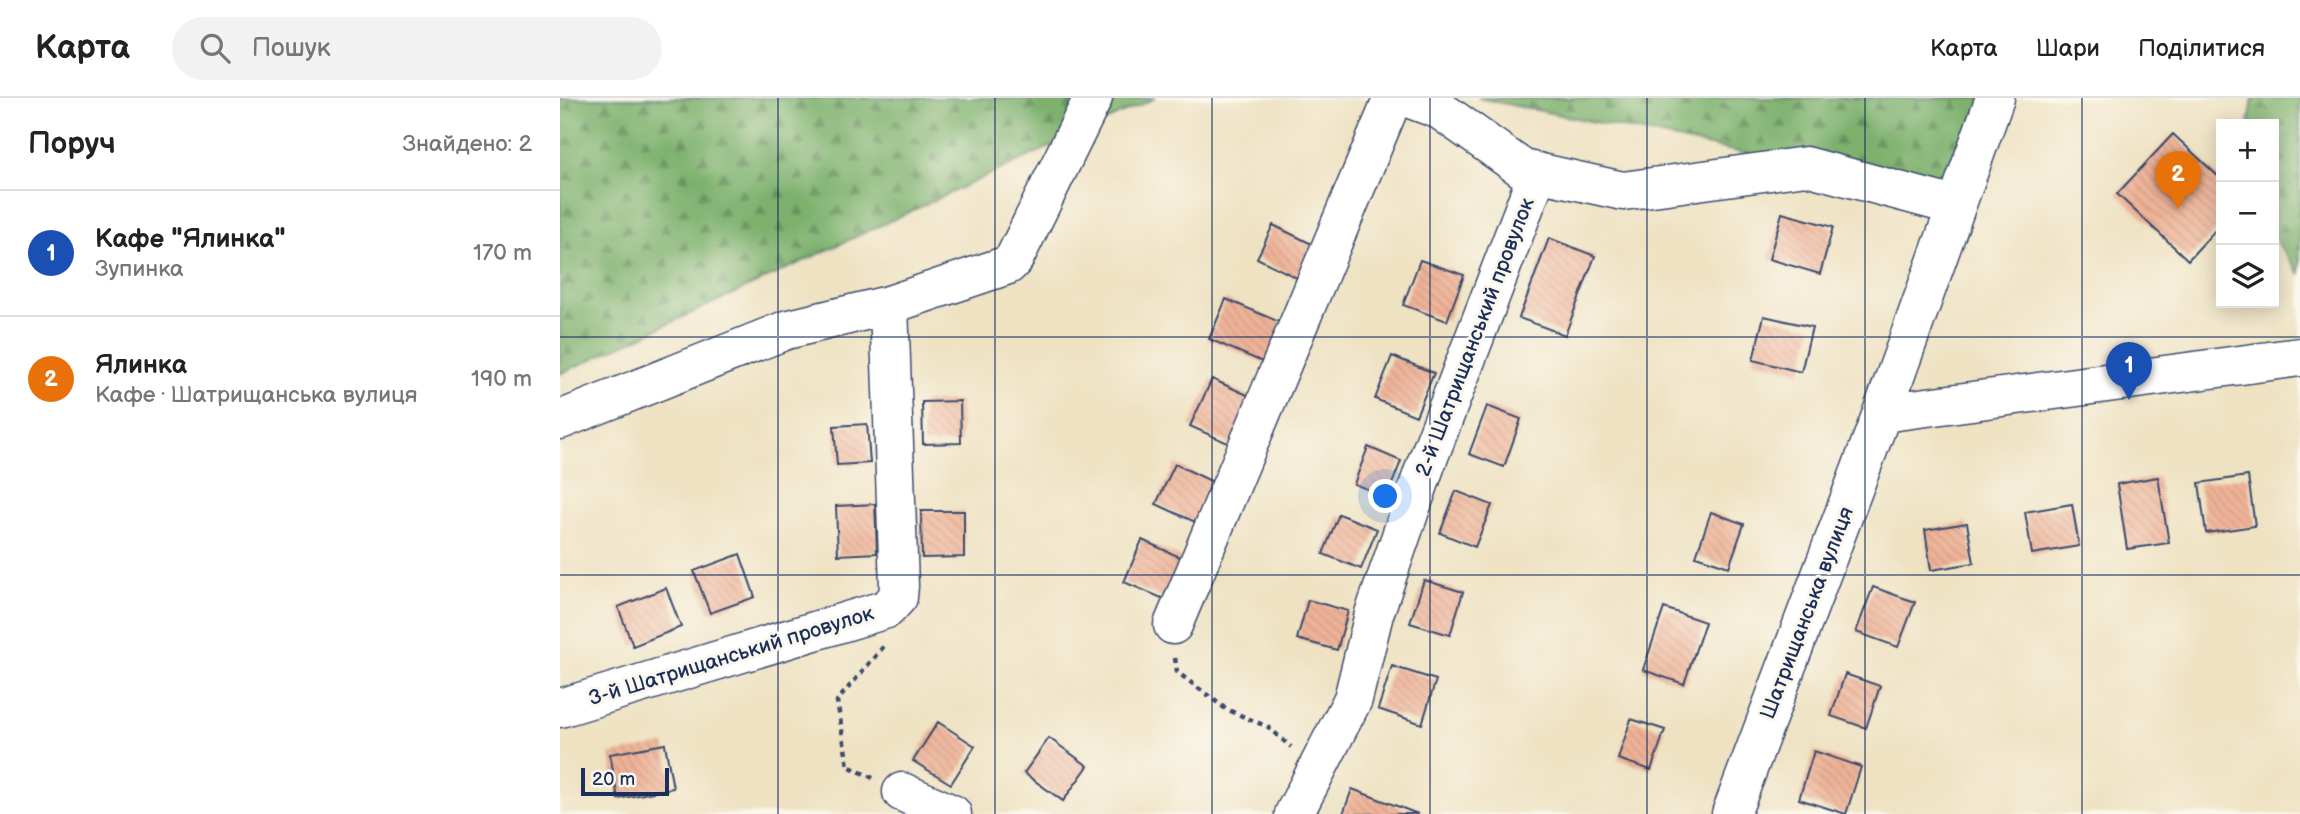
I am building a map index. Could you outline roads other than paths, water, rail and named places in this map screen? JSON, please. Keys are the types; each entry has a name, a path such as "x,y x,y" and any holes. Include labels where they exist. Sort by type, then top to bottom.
{"street":[{"path":"560,420 786,330 889,305 1011,262 1093,98"},
{"path":"1172,625 1393,98"},
{"path":"1408,98 1440,110 1516,165 1623,191 1807,166 1955,206"},
{"name":"Шатрищанська вулиця","path":"1731,814 1882,413 1995,98"},
{"name":"2-й Шатрищанський провулок","path":"1294,814 1353,699 1372,621 1425,467 1538,172"},
{"name":"3-й Шатрищанський провулок","path":"560,708 887,609 895,602 899,593 889,305"},
{"path":"1882,413 2300,357"},
{"path":"902,792 952,814"}],"place":[{"name":"Ялинка","path":"2178,209"},
{"name":"Кафе \"Ялинка\"","path":"2129,400"}]}
